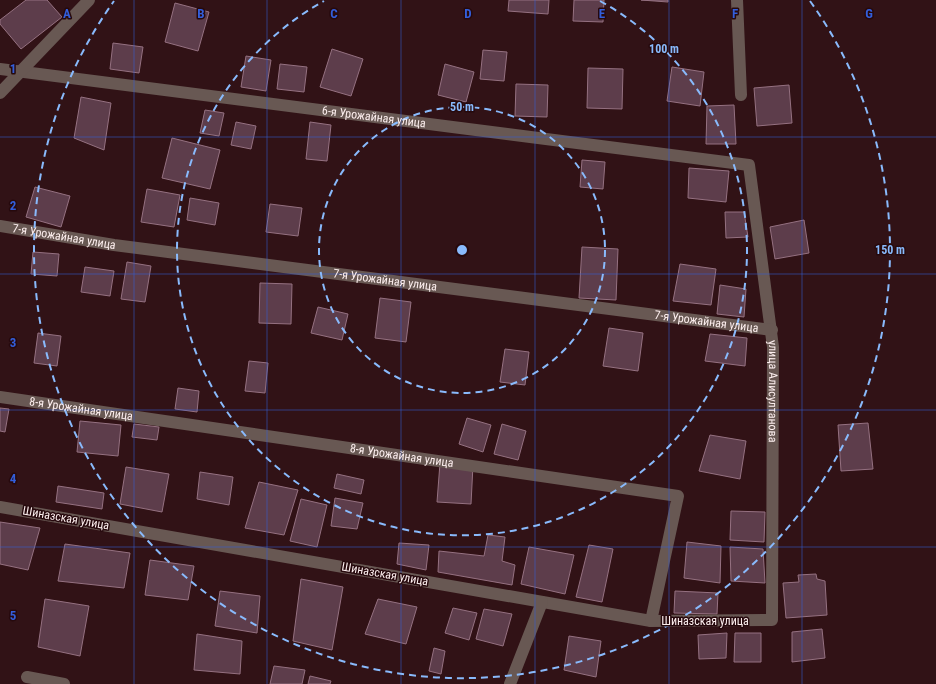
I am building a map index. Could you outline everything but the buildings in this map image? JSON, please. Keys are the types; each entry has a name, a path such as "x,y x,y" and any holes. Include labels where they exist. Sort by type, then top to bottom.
{"street":[{"path":"0,93 89,0"},
{"path":"737,0 741,95"},
{"name":"6-я Урожайная улица","path":"0,68 749,165"},
{"name":"улица Алисултанова","path":"749,165 772,330 772,620"},
{"name":"7-я Урожайная улица","path":"0,226 114,244 772,330"},
{"name":"8-я Урожайная улица","path":"0,397 678,496 651,621"},
{"name":"Шиназская улица","path":"0,507 651,621 772,620"},
{"path":"510,684 542,602"},
{"path":"27,677 64,684"}]}
